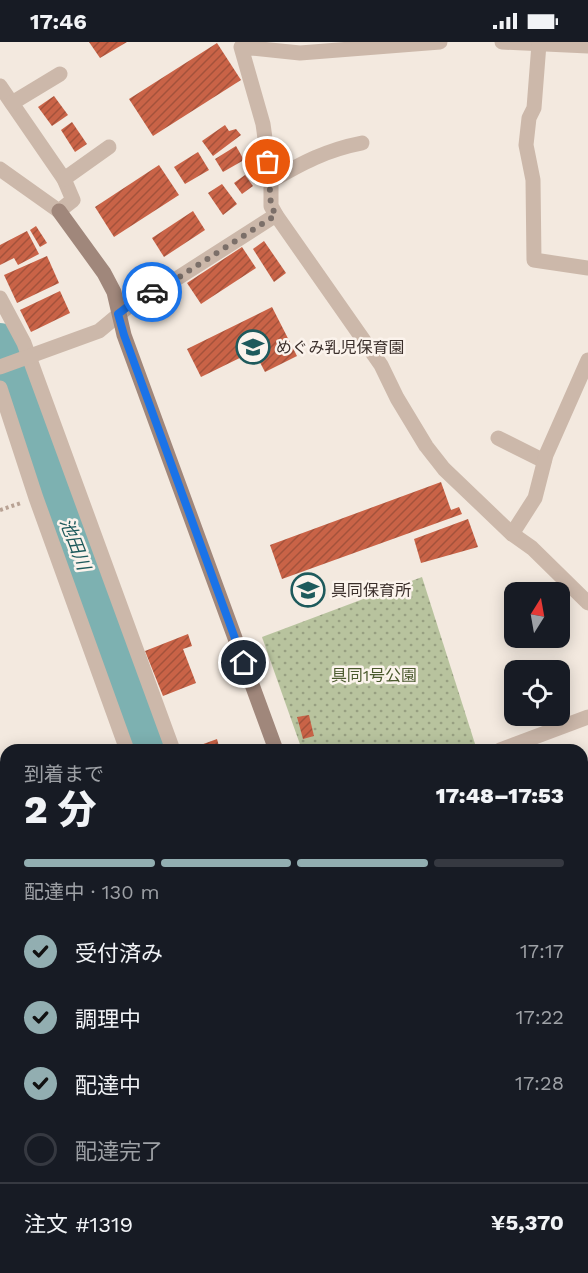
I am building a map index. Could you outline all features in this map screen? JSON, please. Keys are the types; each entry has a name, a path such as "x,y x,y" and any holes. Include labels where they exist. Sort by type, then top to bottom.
{"street":[{"path":"440,42 300,52 239,44 263,124 271,181 271,206 381,365 397,398 426,446 444,469 512,534 532,548 588,603"},
{"path":"502,42 588,46"},
{"path":"539,44 534,108 529,118 526,145 533,180 534,260 588,268"},
{"path":"12,103 60,74"},
{"path":"0,86 64,179 73,200 59,211"},
{"path":"271,181 315,156 337,148 362,143"},
{"path":"64,179 110,147"},
{"path":"0,169 59,211 104,273 114,292 124,335 274,744"},
{"path":"0,367 99,331 135,301 159,290 276,215"},
{"path":"0,298 24,343 171,744"},
{"path":"512,534 535,498 544,461 587,366"},
{"path":"0,388 36,498 125,744"},
{"path":"498,438 544,461"},
{"path":"516,744 588,717"}],"green space":[{"name":"具同1号公園","path":"422,577 475,744 300,744 262,637"}],"building":[{"path":"89,42 127,42 100,58"},
{"path":"217,43 241,80 153,136 129,99"},
{"path":"54,96 68,115 52,126 38,107"},
{"path":"72,122 87,144 75,152 61,130"},
{"path":"225,125 229,131 236,129 241,135 213,156 202,141"},
{"path":"236,146 244,160 223,172 215,159"},
{"path":"198,152 209,170 185,184 174,167"},
{"path":"159,165 179,195 114,237 95,207"},
{"path":"245,175 253,186 242,194 234,183"},
{"path":"222,184 237,204 223,215 208,193"},
{"path":"193,211 205,230 164,257 152,238"},
{"path":"36,226 47,243 40,247 30,230"},
{"path":"27,231 39,254 18,265 14,258 0,265 0,245"},
{"path":"264,241 286,273 274,282 253,249"},
{"path":"242,247 256,268 201,304 187,283"},
{"path":"47,256 59,283 17,303 4,275"},
{"path":"60,291 70,313 31,332 20,310"},
{"path":"272,307 297,356 265,372 254,351 201,377 187,349"},
{"path":"441,482 451,510 459,507 462,514 282,579 270,545"},
{"path":"468,519 478,547 421,563 414,539"},
{"path":"188,634 192,646 183,649 196,683 163,696 145,651"},
{"path":"309,715 314,736 303,739 297,717"},
{"path":"217,739 218,744 203,744"}],"waterway":[{"name":"池田川","path":"0,342 10,345 27,418 46,470 65,512 150,744"}],"way so far":[{"path":"152,292 159,290 276,215 271,206 268,162"}],"place":[{"name":"めぐみ乳児保育園","path":"253,347"},
{"name":"具同保育所","path":"308,590"}],"route":[{"path":"152,292 118,314 244,663"}]}
